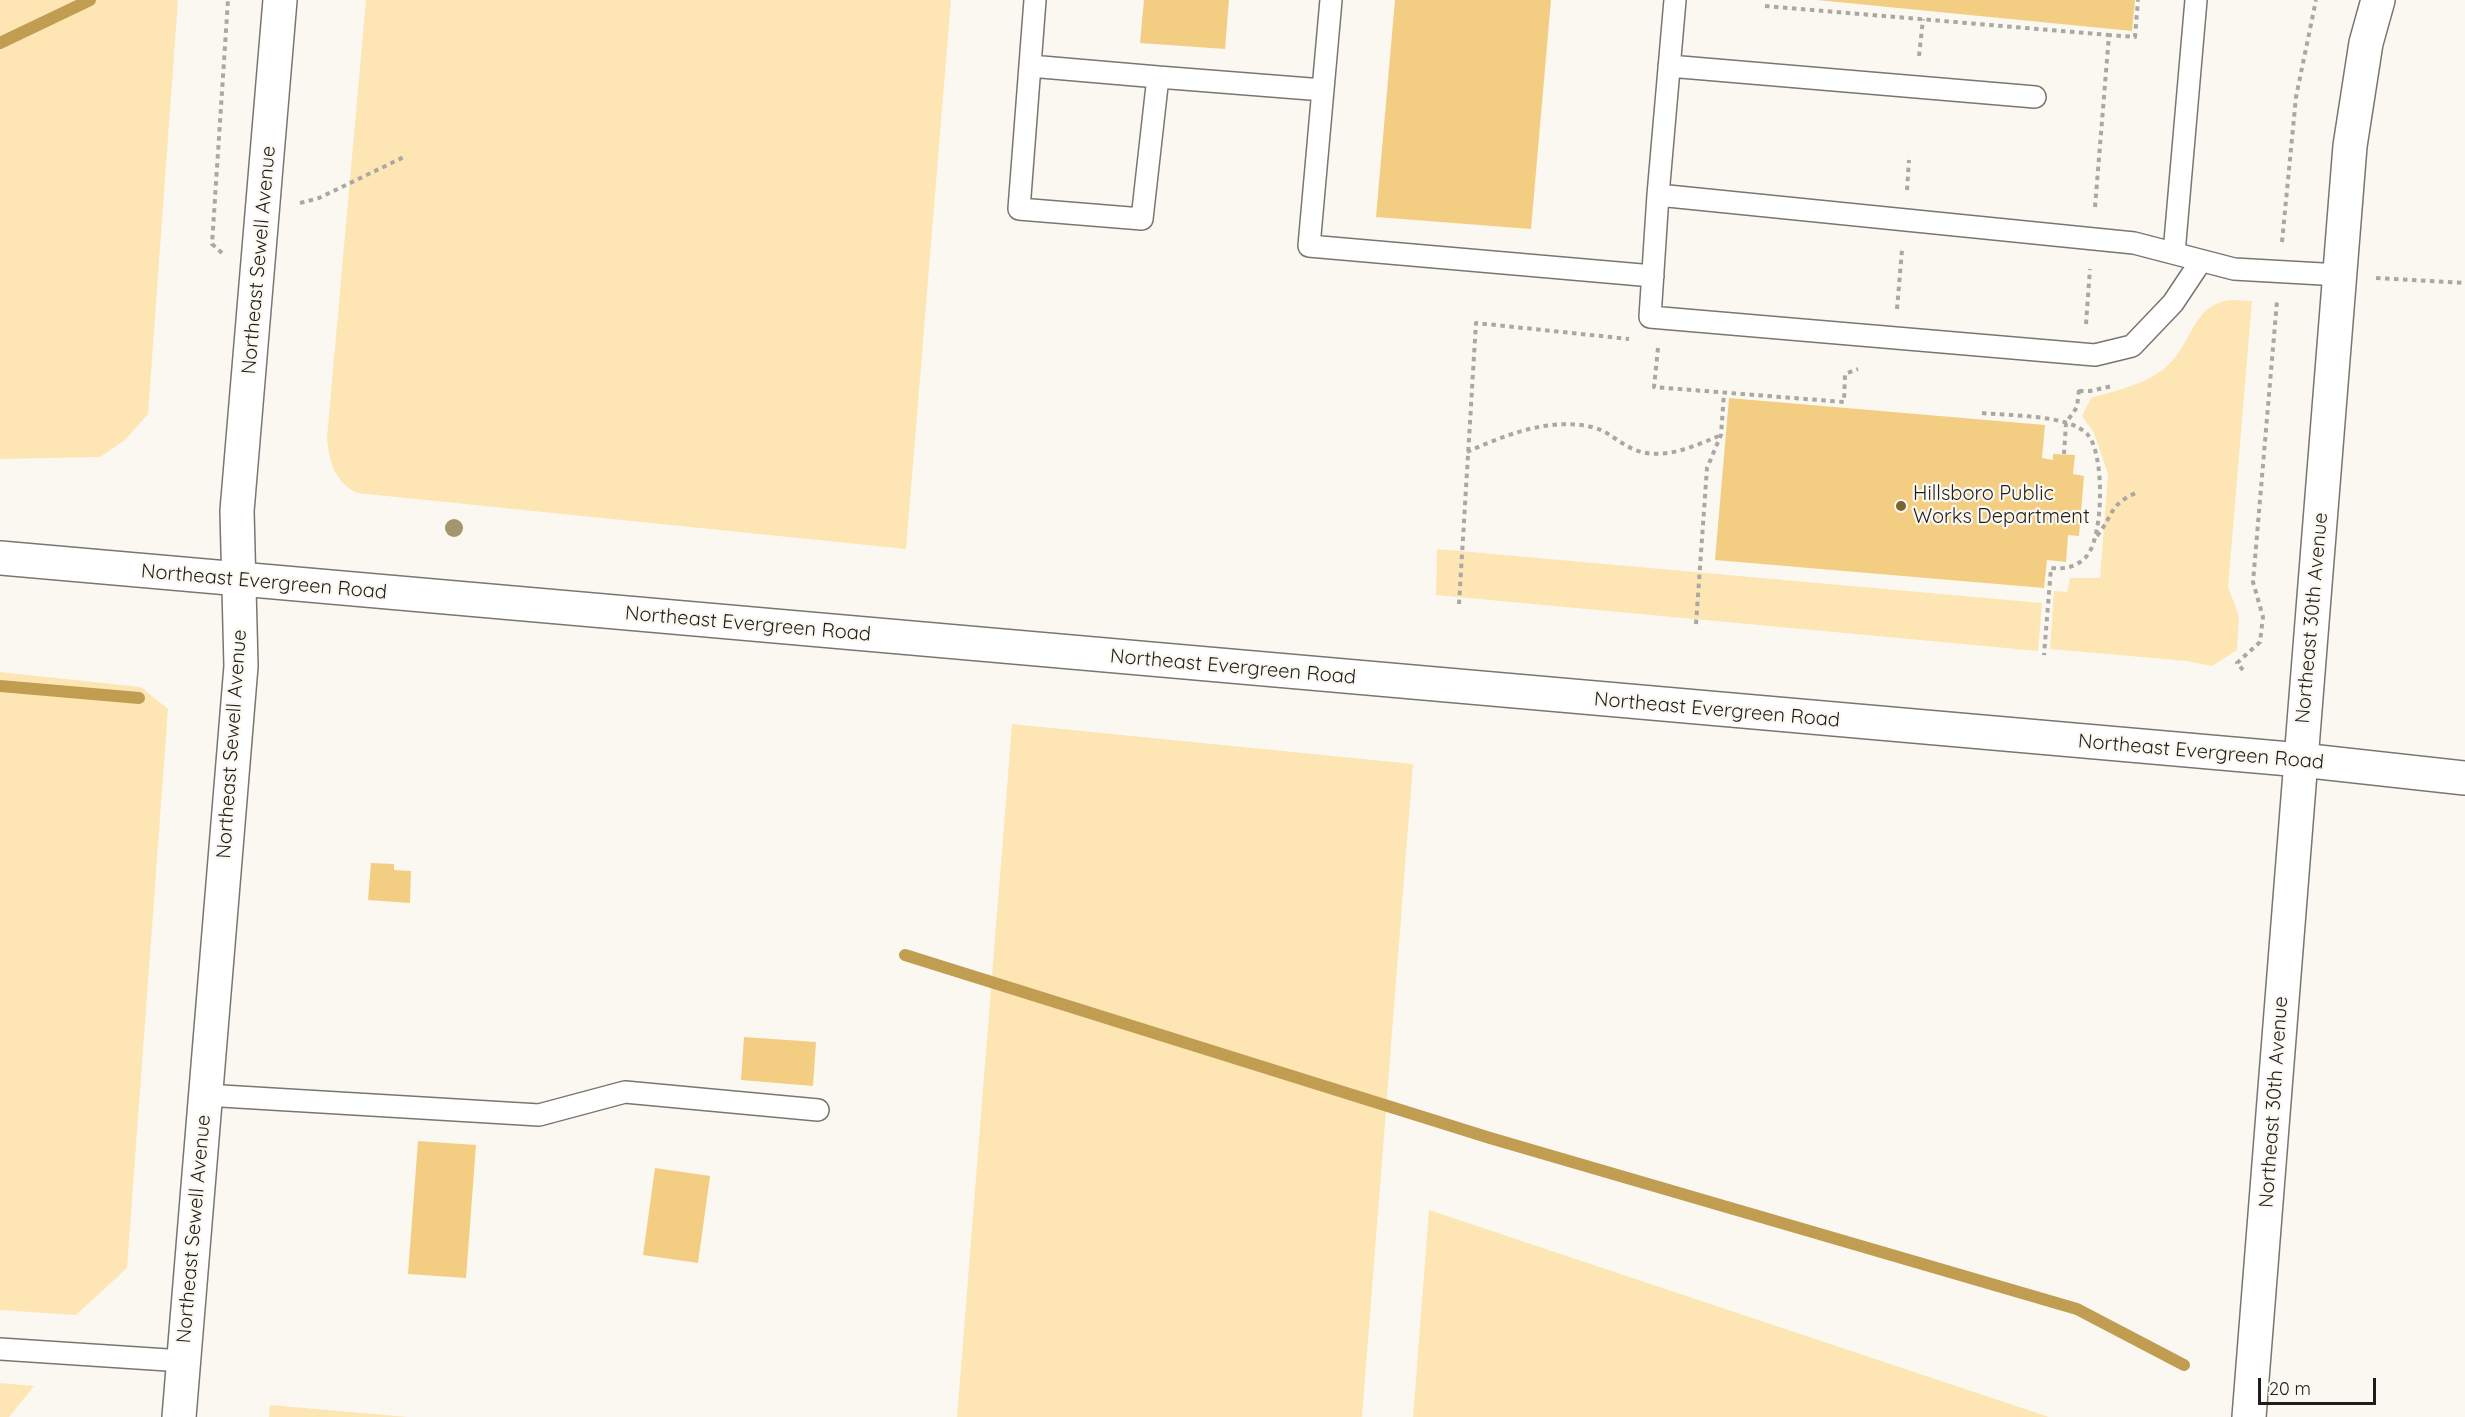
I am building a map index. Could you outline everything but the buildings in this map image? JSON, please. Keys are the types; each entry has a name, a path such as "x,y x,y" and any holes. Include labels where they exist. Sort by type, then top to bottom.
{"street":[{"name":"Northeast Sewell Avenue","path":"179,1417 241,666 237,511 280,0"},
{"name":"Northeast 30th Avenue","path":"2249,1417 2350,146 2366,43 2378,0"},
{"name":"Northeast Evergreen Road","path":"0,558 2301,760 2465,777"}],"lane":[{"path":"1035,0 1019,209 1142,219 1158,77"},
{"path":"1331,0 1309,246 1653,276"},
{"path":"1675,0 1650,317 2095,355 2132,346 2173,303 2201,261"},
{"path":"2174,253 2196,0"},
{"path":"1030,66 1323,90"},
{"path":"1669,66 2036,97"},
{"path":"1658,195 2134,243 2234,269 2340,275"},
{"path":"205,1095 539,1115 625,1092 818,1110"},
{"path":"0,1348 183,1361"}],"path":[{"path":"212,244 228,0"},
{"path":"1765,6 2135,37 2138,0"},
{"path":"2243,670 2237,663 2260,642 2263,617 2253,582 2279,271 2296,97 2316,0"},
{"path":"1919,56 1923,19"},
{"path":"2095,213 2109,35"},
{"path":"264,207 301,203 319,198 404,157"},
{"path":"1907,192 1909,160"},
{"path":"2271,242 2282,243"},
{"path":"1896,315 1902,246"},
{"path":"2085,334 2091,263"},
{"path":"2386,279 2465,283"},
{"path":"1459,604 1476,323 1640,340"},
{"path":"1651,342 1658,347 1654,387 1844,402 1845,374 1856,368 1865,369"},
{"path":"2064,454 2066,423 2076,407 2079,383"},
{"path":"1696,624 1707,468 1721,435 1724,393"},
{"path":"1982,413 2058,420 2088,435 2097,455 2100,483 2097,536"},
{"path":"1467,452 1501,437 1545,426 1592,427 1633,449 1655,455 1692,447 1721,435"},
{"path":"2044,655 2051,568 2067,570 2086,558 2105,525 2109,512 2121,499 2138,492"}],"shaded area":[{"path":"0,0 178,0 148,414 125,440 100,457 0,459"},
{"path":"366,0 951,0 906,549 357,493 343,483 331,463 327,437"},
{"path":"2230,300 2252,301 2228,587 2239,616 2237,650 2212,666 2187,661 2050,649 2054,591 2067,592 2070,578 2100,578 2108,474 2094,433 2082,416 2091,398 2130,386 2157,374 2174,359 2193,327 2207,310 2217,303"},
{"path":"1437,549 2042,603 2038,651 1436,595"},
{"path":"0,672 141,687 168,709 127,1268 76,1315 0,1310"},
{"path":"1012,724 1413,764 1362,1417 957,1417"},
{"path":"1429,1210 2049,1417 1413,1417"},
{"path":"0,1383 34,1386 9,1417 0,1417"},
{"path":"270,1405 408,1417 269,1417"}],"waterway":[{"path":"0,43 90,0"},
{"path":"0,686 139,698"},
{"path":"905,955 1490,1138 2077,1309 2184,1365"}],"place":[{"name":"Hillsboro Public Works Department","path":"1901,506"}]}
